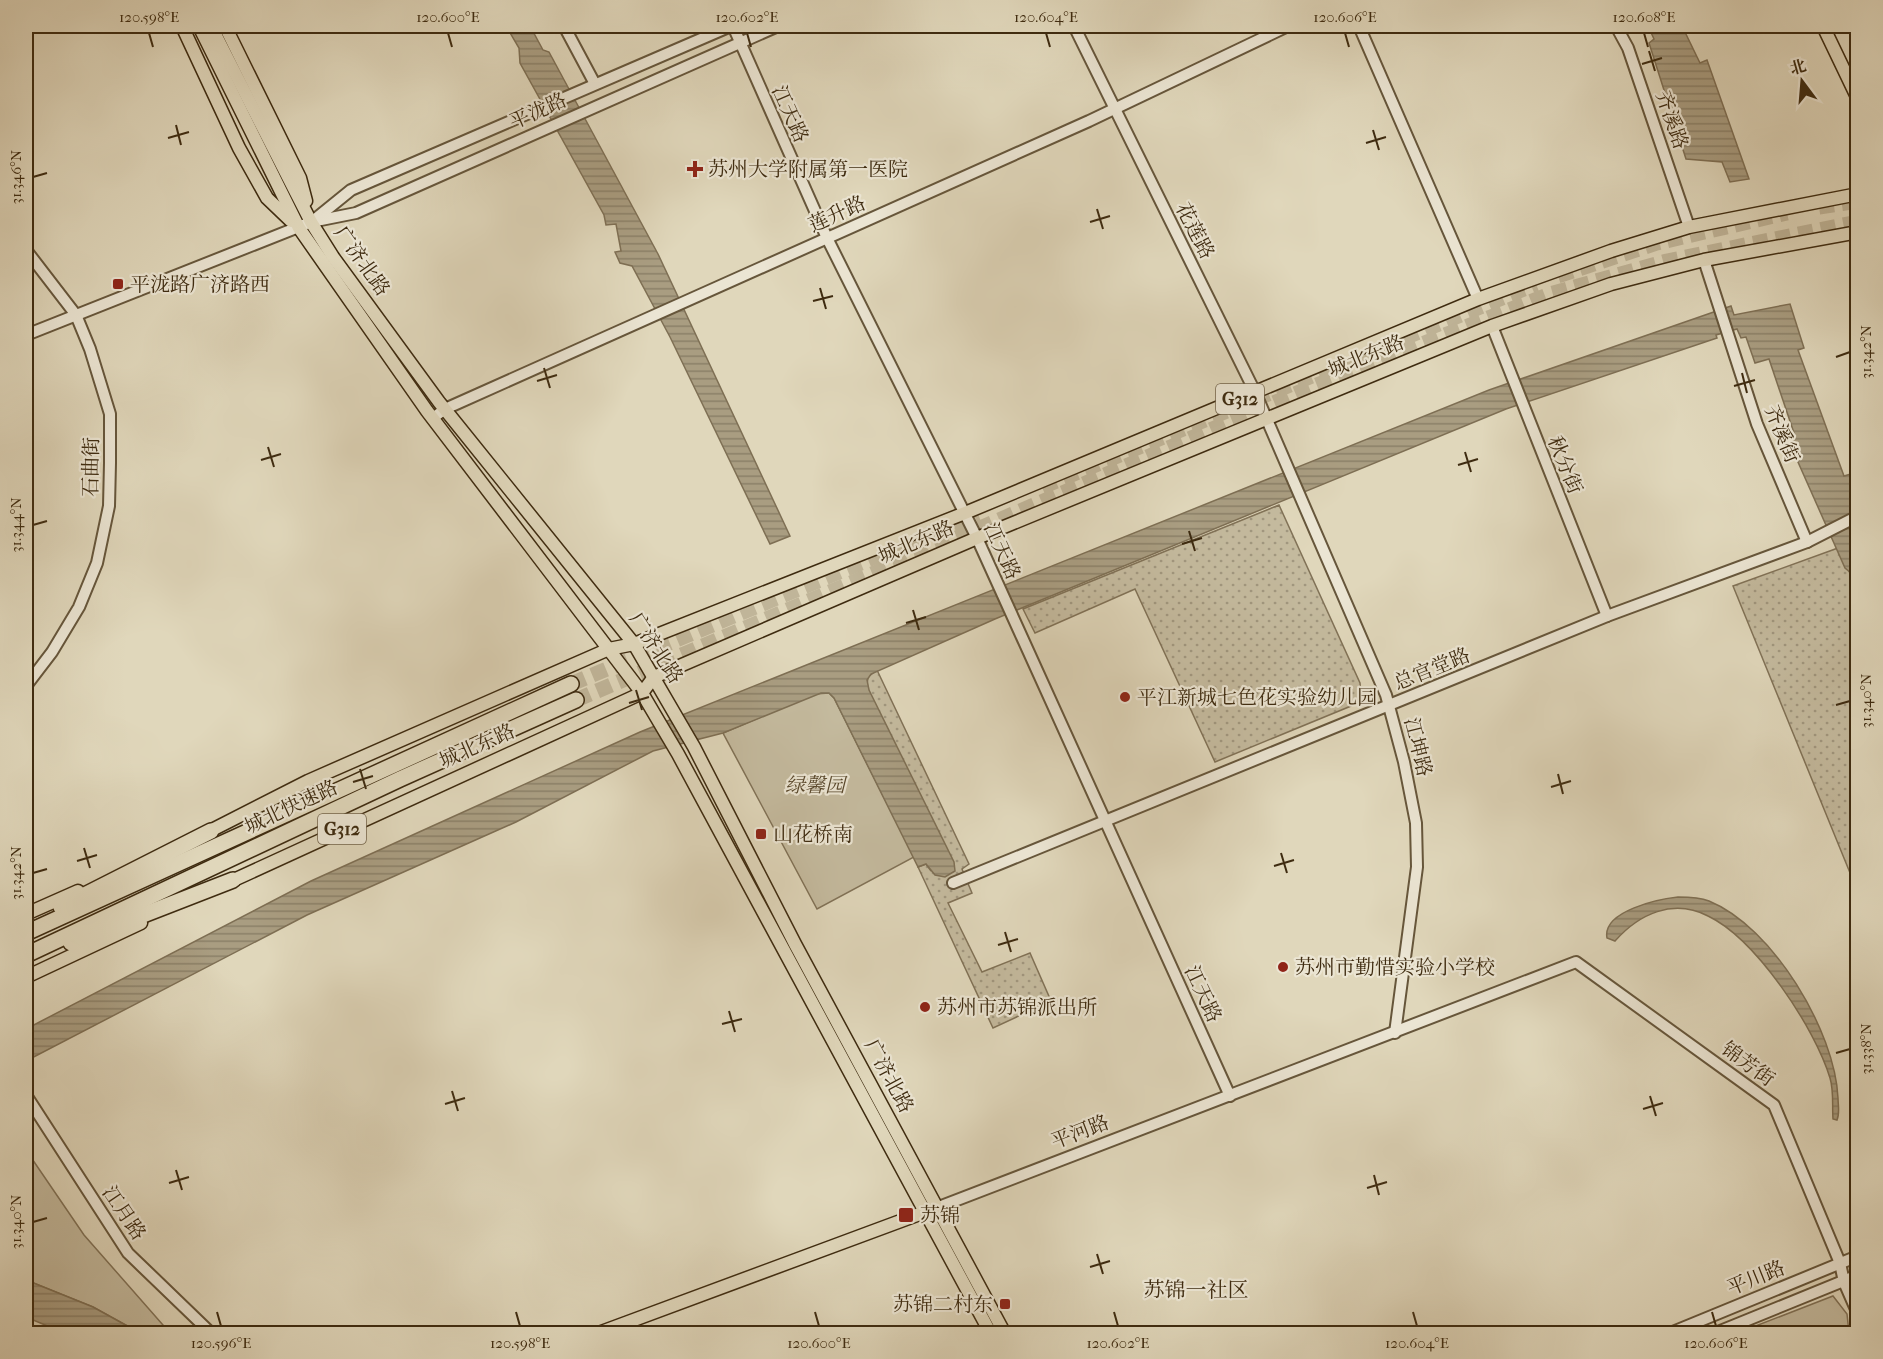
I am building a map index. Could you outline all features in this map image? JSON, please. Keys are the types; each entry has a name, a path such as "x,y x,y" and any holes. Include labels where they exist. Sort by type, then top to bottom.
{"highway":[{"name":"城北快速路","path":"26,931 572,684"},
{"name":"城北快速路","path":"26,956 400,779 576,700"},
{"path":"26,931 81,896 211,831"},
{"path":"26,956 104,932 233,880"}],"main road":[{"path":"182,26 223,116 267,198 299,228"},
{"name":"广济北路","path":"198,26 214,44 311,222 333,257 445,409 634,644 694,747 931,1210 991,1334"},
{"name":"广济北路","path":"211,26 214,44 299,228 433,418 642,693 931,1210 1005,1334"},
{"path":"225,26 300,178 311,222"},
{"path":"1823,26 1857,99"},
{"path":"1853,26 1857,34"},
{"name":"城北东路","path":"26,914 211,831 308,781 609,649 634,644 965,513 1479,299 1611,251 1689,227 1857,194"},
{"name":"城北东路","path":"26,977 642,693 654,677 977,537 1492,326 1611,284 1704,260 1857,232"},
{"name":"平河路","path":"596,1334 628,1328 931,1210"}],"street":[{"path":"564,26 595,84"},
{"name":"平泷路","path":"26,335 299,228 311,222 351,190 732,26"},
{"name":"江天路","path":"732,26 827,238 977,537 1230,1096"},
{"name":"平泷路","path":"311,222 356,213 778,26"},
{"name":"花莲路","path":"1074,26 1256,392 1282,454"},
{"name":"莲升路","path":"433,418 445,409 1089,121 1113,107 1288,26"},
{"path":"1359,26 1479,299"},
{"name":"齐溪路","path":"1616,26 1628,48 1689,227"},
{"name":"石曲街","path":"26,250 76,315 90,349 110,414 109,506 97,563 79,607 52,652 26,686"},
{"name":"齐溪街","path":"1704,260 1757,424 1807,542"},
{"name":"秋分街","path":"1492,326 1607,616"},
{"name":"江坤路","path":"1282,454 1389,706 1416,823 1417,867 1395,1033"},
{"name":"总官堂路","path":"953,883 1607,616 1807,542 1857,516"},
{"name":"平河路","path":"931,1210 1576,962"},
{"name":"锦芳街","path":"1576,962 1774,1105 1840,1263 1844,1282 1857,1314"},
{"name":"江月路","path":"26,1095 128,1253 212,1334"},
{"name":"平川路","path":"1668,1334 1857,1256"},
{"name":"平川路","path":"1713,1334 1857,1275"}],"green space":[{"path":"1279,505 1360,683 1361,695 1351,706 1215,762 1135,589 1035,633 1023,609"},
{"path":"1838,548 1857,588 1857,890 1733,586"},
{"path":"877,670 969,864 962,869 972,893 948,903 982,972 1030,953 1051,1001 993,1028 918,867 926,864 931,871 867,685 868,677"},
{"name":"绿馨园","path":"829,693 834,698 914,857 817,909 723,733 815,694"},
{"path":"26,1150 84,1235 170,1333 140,1333 93,1307 26,1280"},
{"path":"1833,1296 1847,1314 1849,1333 1735,1334"}],"shaded area":[{"path":"506,26 530,26 543,50 549,52 658,254 790,536 770,544 670,337 632,266 620,263 615,252 621,251 616,224 606,225 604,215 520,63 519,48"},
{"path":"1648,26 1682,26 1700,63 1707,60 1749,179 1730,182 1722,162 1686,159 1649,43 1654,39"},
{"path":"1790,304 1804,348 1798,350 1844,476 1851,474 1857,489 1857,578 1845,568 1790,444 1795,436 1769,359 1755,363 1746,337 1741,338 1737,329 1716,335 1717,338 1506,409 995,619 871,674 867,680 869,690 954,862 955,871 945,877 935,875 926,864 918,867 834,698 829,693 821,693 723,733 653,751 516,822 307,915 26,1061 26,1029 311,881 640,732 1489,390 1731,306 1734,315"},
{"path":"1678,897 1709,901 1733,914 1756,933 1777,957 1813,1013 1826,1043 1834,1071 1838,1098 1837,1120 1833,1119 1830,1078 1811,1035 1764,964 1726,928 1708,916 1695,911 1670,909 1646,916 1624,931 1615,941 1607,938 1608,929 1613,920 1622,914 1658,900"},
{"path":"26,1280 93,1307 140,1333 64,1333 26,1317"}],"tunnel":[{"path":"1819,207 1858,201"},
{"path":"1558,276 1657,243 1787,213"},
{"path":"576,700 1309,388 1550,294 1667,261 1858,222"},
{"path":"1042,487 1536,284"},
{"path":"571,684 978,514"}],"place":[{"name":"苏州大学附属第一医院","path":"695,169"},
{"name":"平泷路广济路西","path":"118,284"},
{"name":"平江新城七色花实验幼儿园","path":"1125,697"},
{"name":"山花桥南","path":"761,834"},
{"name":"苏州市勤惜实验小学校","path":"1283,967"},
{"name":"苏州市苏锦派出所","path":"925,1007"},
{"name":"苏锦","path":"906,1215"},
{"name":"苏锦二村东","path":"1005,1304"}],"district":[{"name":"苏锦一社区","path":"1196,1290"}]}
